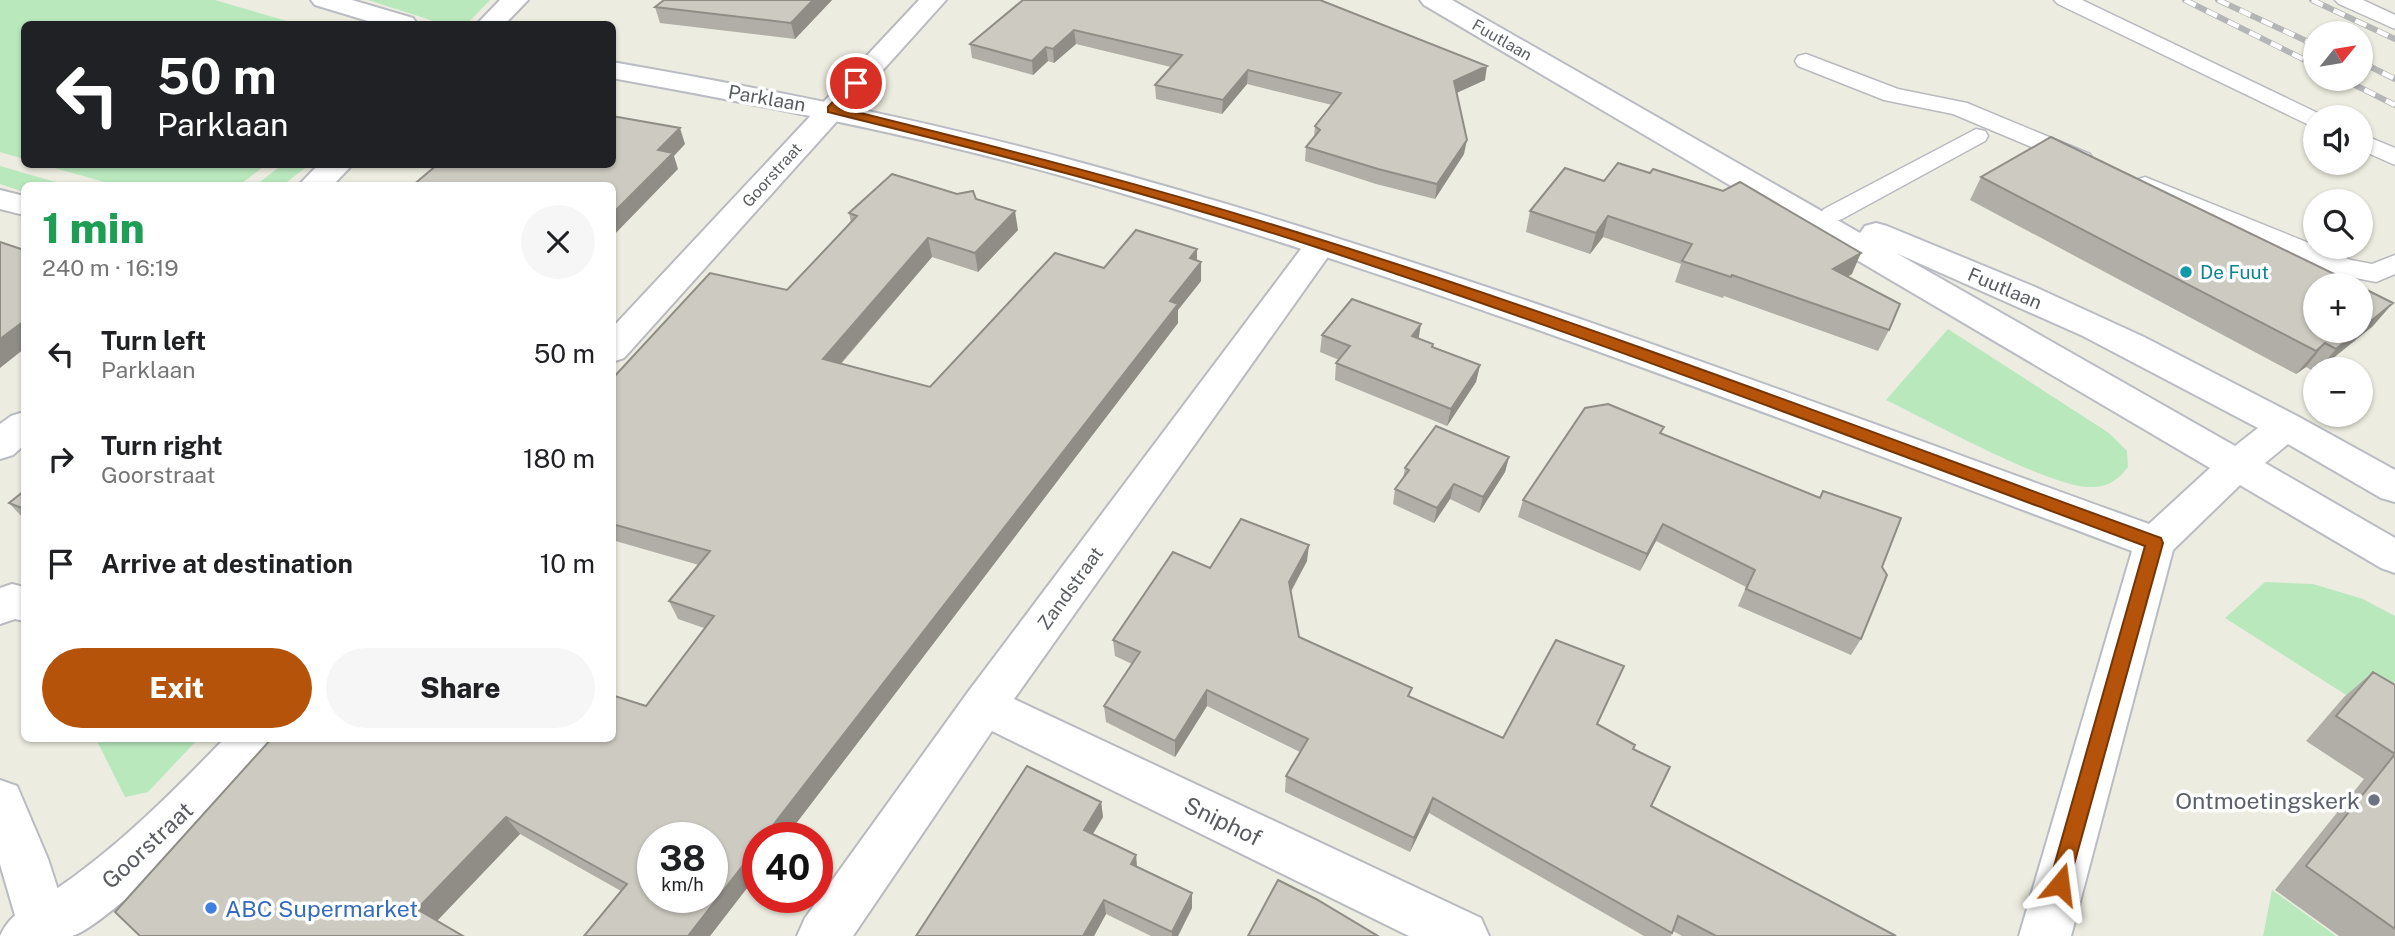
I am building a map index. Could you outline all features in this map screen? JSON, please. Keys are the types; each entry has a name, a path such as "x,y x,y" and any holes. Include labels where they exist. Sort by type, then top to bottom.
{"street":[{"path":"324,0 394,21"},
{"path":"493,21 515,0"},
{"name":"Goorstraat","path":"616,346 933,0"},
{"name":"Fuutlaan","path":"1433,0 2395,557"},
{"name":"Parklaan","path":"616,71 832,110 1075,170 1321,244 1643,354 2155,543"},
{"name":"Fuutlaan","path":"1717,164 2033,299 2165,362 2395,488"},
{"path":"318,182 333,168"},
{"path":"0,199 21,205"},
{"name":"Zandstraat","path":"823,936 984,706 1321,244"},
{"path":"2045,936 2155,543 2238,464 2286,426"},
{"path":"0,446 21,428"},
{"path":"0,607 12,601 21,603"},
{"name":"Sniphof","path":"984,706 1463,936"},
{"name":"Goorstraat","path":"39,933 96,892 156,843 251,742"},
{"path":"0,801 23,859 39,933"}],"lane":[{"path":"2065,0 2303,114"},
{"path":"2346,0 2395,23"},
{"path":"1806,61 1883,93 1959,108 2100,167"},
{"path":"1833,214 1976,136"},
{"path":"2373,147 2395,158"},
{"path":"2126,177 2345,268 2376,274 2395,263"}],"green space":[{"path":"0,0 215,0 287,21 21,21 21,158 0,152"},
{"path":"368,0 490,0 470,21 434,21"},
{"path":"0,166 56,182 21,182 21,191 0,184"},
{"path":"55,168 262,168 243,182 104,182"},
{"path":"278,168 305,168 287,182 260,182"},
{"path":"1948,329 2109,433 2127,451 2128,467 2109,484 2093,487 2075,485 2021,466 1886,400"},
{"path":"2265,582 2313,584 2363,599 2395,616 2395,726 2225,618"},
{"path":"98,742 195,742 148,792 125,797"},
{"path":"2272,890 2336,936 2263,936"}],"building":[{"path":"664,0 813,0 791,23 655,7"},
{"path":"1023,0 1320,0 1487,66 1454,81 1467,140 1437,184 1306,147 1320,130 1315,126 1341,93 1248,70 1223,100 1155,85 1182,55 1074,30 1053,49 1046,47 1032,61 970,44"},
{"path":"616,117 680,128 658,150 673,153 616,210 616,182 417,182 433,168 616,168"},
{"path":"2051,137 2332,273 2303,273 2303,343 2325,343 2316,351 1981,177"},
{"path":"1618,163 1650,173 1653,169 1723,191 1740,182 1861,253 1833,269 1900,304 1889,330 1732,275 1731,277 1682,261 1692,244 1608,216 1596,233 1530,211 1565,168 1604,181"},
{"path":"892,174 957,194 973,191 976,199 1015,211 975,253 928,238 823,359 930,387 1055,253 1104,268 1136,230 1197,249 1190,258 1201,262 1170,301 1178,304 775,822 742,822 742,867 728,885 728,822 637,822 637,913 706,913 688,936 584,936 627,884 506,817 417,909 463,936 140,936 115,912 268,742 616,742 616,696 646,706 714,616 669,601 710,551 616,525 616,375 710,273 787,290 857,216 849,213"},
{"path":"0,242 21,249 21,323 0,339"},
{"path":"2373,293 2393,303 2373,319"},
{"path":"1352,299 1421,324 1412,336 1433,344 1432,347 1480,365 1451,409 1336,363 1350,346 1322,335"},
{"path":"2325,343 2343,343 2336,349"},
{"path":"1608,404 1664,427 1660,433 1820,498 1823,491 1901,518 1882,567 1887,575 1861,639 1746,589 1755,570 1663,524 1647,554 1523,500 1585,408"},
{"path":"1436,426 1509,457 1483,497 1454,484 1437,508 1395,489 1409,470 1405,468"},
{"path":"21,493 21,508 9,503"},
{"path":"1241,519 1309,545 1289,582 1299,637 1412,688 1408,696 1503,738 1556,640 1624,666 1597,724 1635,745 1633,749 1670,767 1651,806 1896,936 1716,936 1678,916 1672,933 1433,798 1414,838 1286,776 1308,739 1207,690 1175,741 1104,706 1140,652 1113,640 1173,552 1210,568"},
{"path":"2373,672 2395,685 2395,754 2336,716"},
{"path":"2395,754 2395,929 2306,866"},
{"path":"1027,766 1101,802 1084,830 1136,855 1131,864 1192,893 1172,932 1104,900 1083,936 916,936"},
{"path":"1278,880 1316,899 1378,936 1248,936"}],"railway":[{"path":"2185,0 2303,59"},
{"path":"2218,0 2303,39"},
{"path":"2312,0 2395,39"},
{"path":"2373,68 2395,79"},
{"path":"2367,91 2395,105"}],"place":[{"name":"De Fuut","path":"2186,272"},
{"name":"Ontmoetingskerk","path":"2374,800"},
{"name":"ABC Supermarket","path":"211,908"}],"route":[{"path":"856,83 832,110 1075,170 1321,244 1643,354 2155,543 2060,884"}]}
